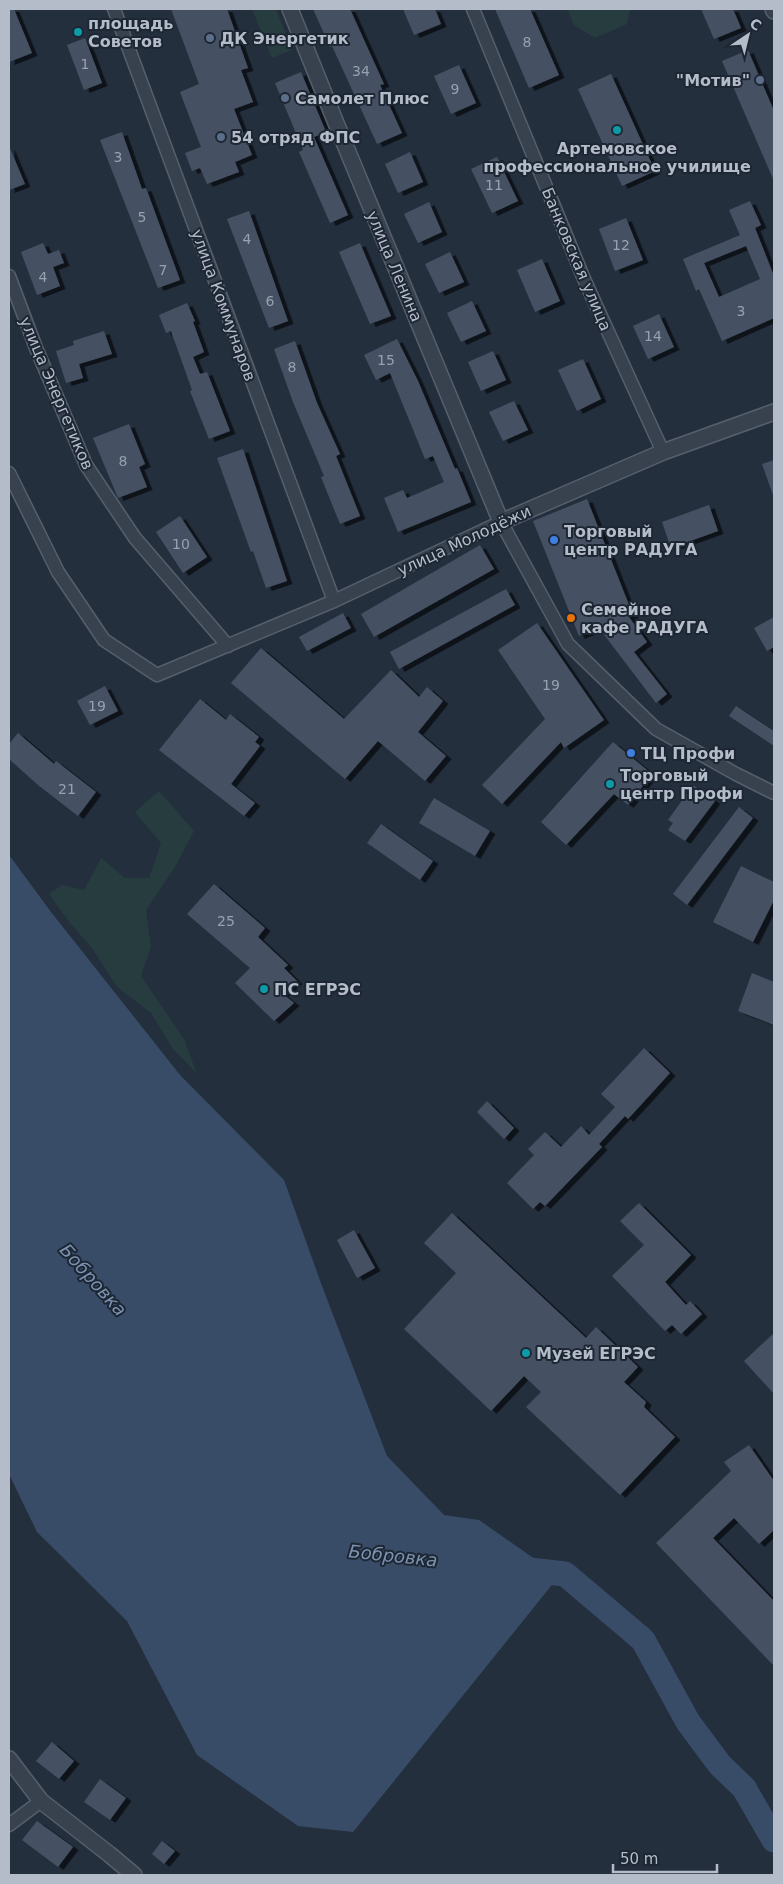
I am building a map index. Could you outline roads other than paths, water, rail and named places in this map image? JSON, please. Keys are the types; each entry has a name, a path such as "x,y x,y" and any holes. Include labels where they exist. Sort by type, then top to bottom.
{"street":[{"name":"улица Коммунаров","path":"114,9 334,601"},
{"name":"улица Ленина","path":"290,9 501,522"},
{"name":"Банковская улица","path":"473,9 584,279 663,452"},
{"name":"улица Энергетиков","path":"9,276 36,348 86,465 136,538 228,646"},
{"name":"улица Молодёжи","path":"9,473 58,572 104,640 157,675 334,601 501,522 663,452 774,412"},
{"path":"501,522 568,644 656,729 736,774 774,792"},
{"path":"9,1759 41,1801 134,1875"},
{"path":"9,1825 41,1801"}],"water":[{"path":"9,855 51,912 180,1075 284,1180 387,1456 444,1515 479,1520 559,1576 353,1832 298,1826 197,1755 127,1621 37,1532 9,1474"}],"waterway":[{"name":"Бобровка","path":"521,1569 565,1574 643,1640 688,1722 720,1765 744,1788 774,1840"}],"place":[{"name":"площадь Советов","path":"78,32"},
{"name":"ДК Энергетик","path":"210,38"},
{"name":"\"Мотив\"","path":"760,80"},
{"name":"Самолет Плюс","path":"285,98"},
{"name":"Артемовское профессиональное училище","path":"617,130"},
{"name":"54 отряд ФПС","path":"221,137"},
{"name":"Торговый центр РАДУГА","path":"554,540"},
{"name":"Семейное кафе РАДУГА","path":"571,618"},
{"name":"ТЦ Профи","path":"631,753"},
{"name":"Торговый центр Профи","path":"610,784"},
{"name":"ПС ЕГРЭС","path":"264,989"},
{"name":"Музей ЕГРЭС","path":"526,1353"}]}
